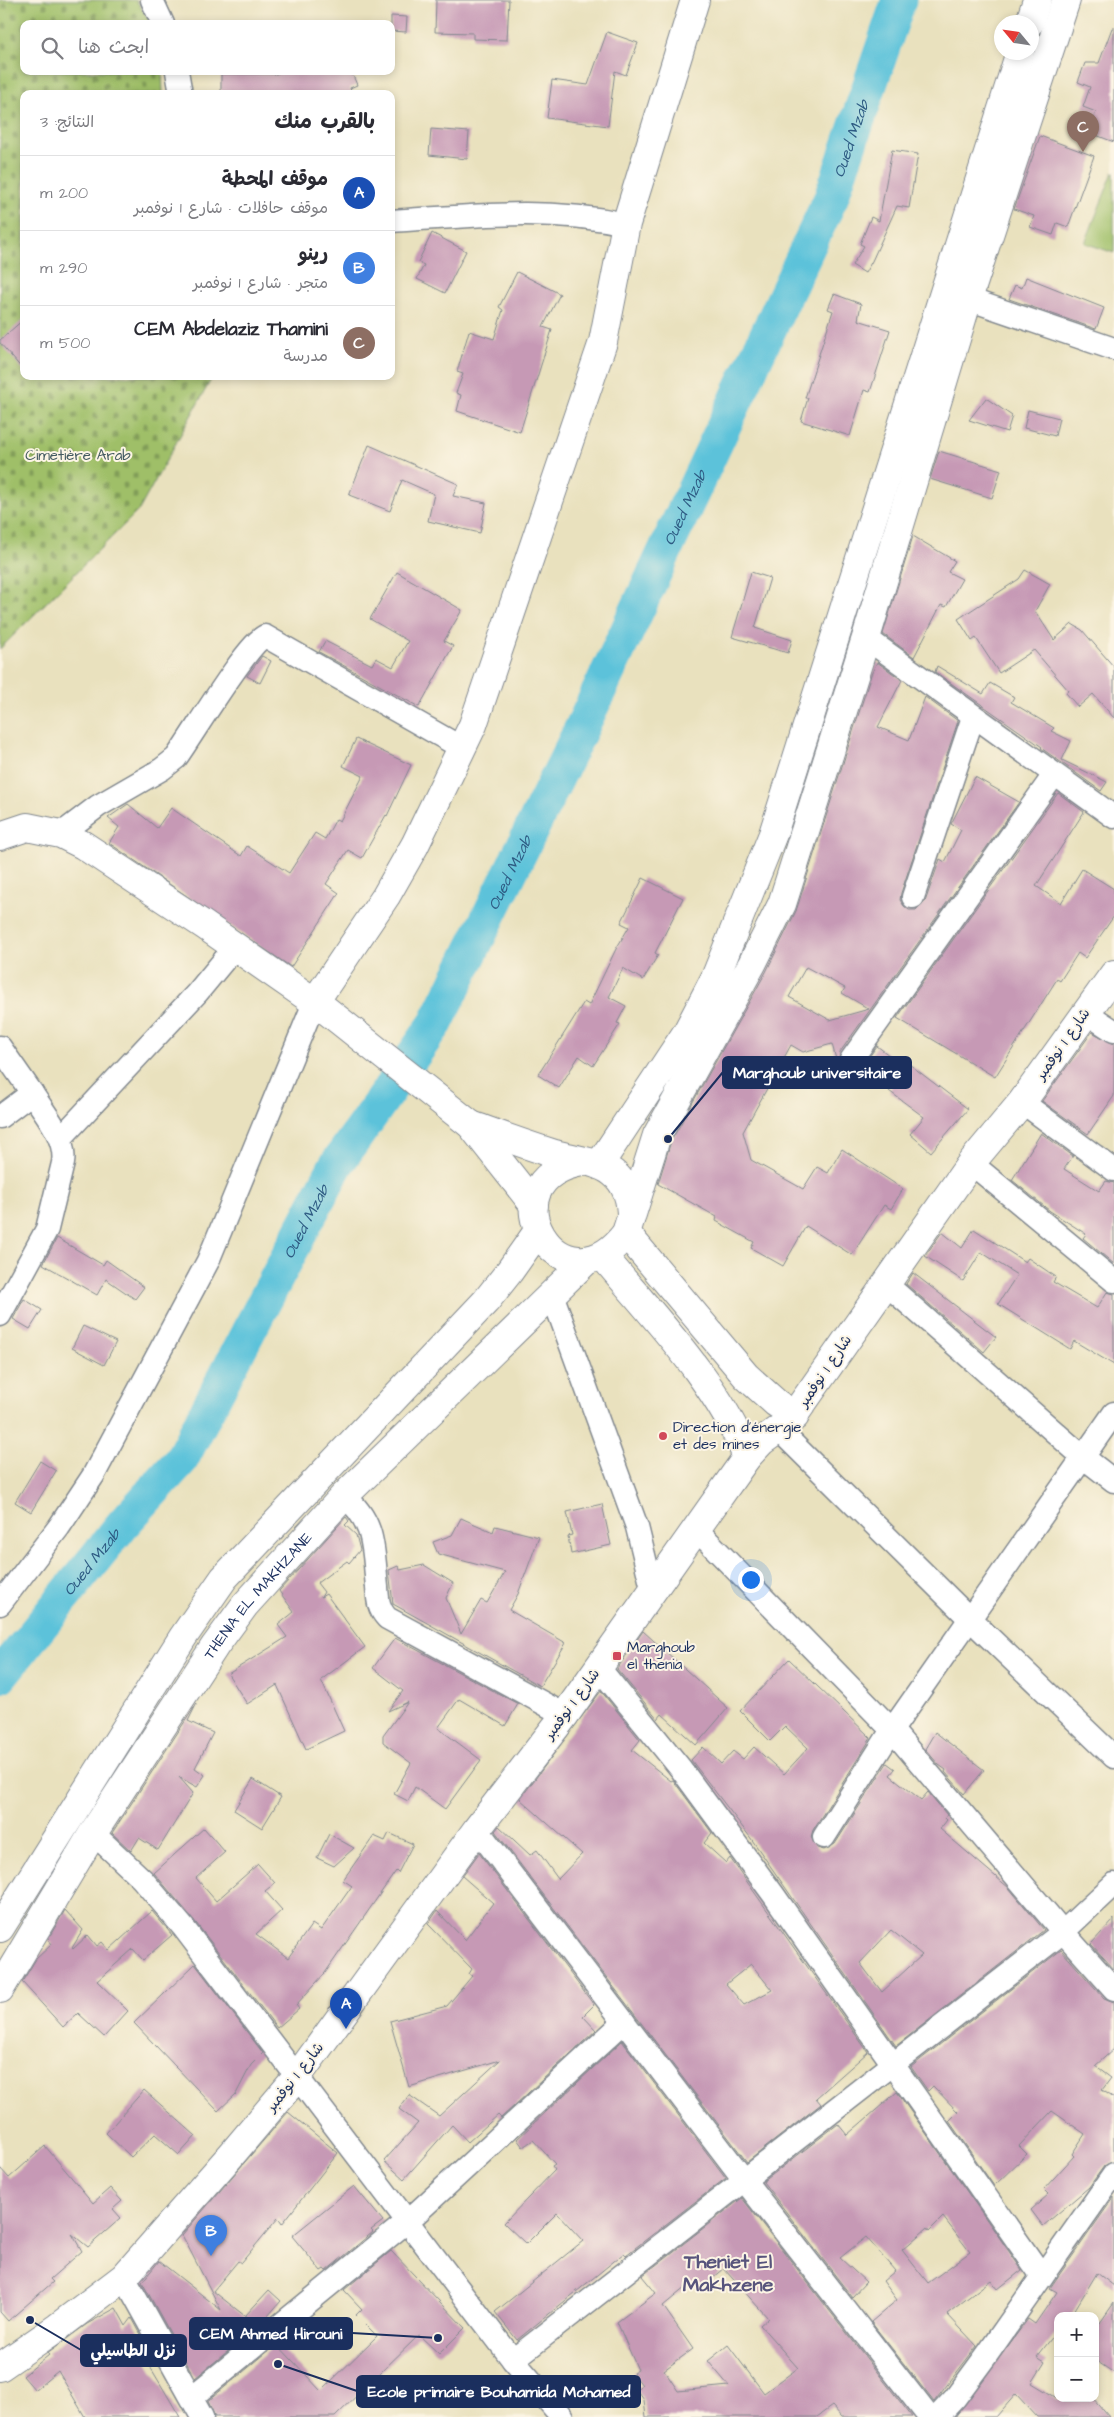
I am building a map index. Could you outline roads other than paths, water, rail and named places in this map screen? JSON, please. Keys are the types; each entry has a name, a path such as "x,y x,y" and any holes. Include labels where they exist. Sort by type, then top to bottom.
{"main road":[{"path":"320,1007 415,844 473,725 603,342 626,224 695,0"},
{"path":"1032,15 1037,0"},
{"path":"0,836 26,827 61,834 83,845 236,947 320,1007 465,1120 536,1218 546,1244 558,1253 572,1259 595,1258 616,1246 629,1225 657,1135 752,964 782,904 866,638 968,299 1066,0"},
{"path":"0,1928 183,1637 224,1578 486,1301 509,1272 536,1218 541,1186 552,1173 566,1165 591,1163 687,1032 715,978 773,834 1017,60"},
{"name":"شارع 1 نوفمبر","path":"0,2367 58,2327 124,2277 297,2077 477,1829 565,1715 697,1530 746,1457 762,1441 787,1423 971,1163 1022,1102 1114,974"},
{"path":"465,1120 591,1163 613,1173 624,1185 631,1200 629,1225 732,1361 760,1390 787,1423"},
{"path":"595,1258 708,1385 729,1417 746,1457"},
{"name":"THENIA EL MAKHZANE","path":"0,1989 93,1833 215,1646 245,1605 344,1496 552,1294 595,1258"},
{"path":"729,1417 760,1390"}],"street":[{"path":"152,0 161,20"},
{"path":"178,75 180,90"},
{"path":"395,221 486,213 541,212 591,217 626,224"},
{"path":"968,299 1114,349"},
{"path":"61,834 98,806 162,769 176,758 242,660 255,643 265,636 462,748"},
{"path":"866,638 1114,817"},
{"path":"913,897 973,717"},
{"path":"851,1060 1054,775"},
{"path":"60,1139 197,993 236,947"},
{"path":"0,1604 59,1526 93,1476 208,1261 320,1007"},
{"path":"1085,1012 1114,1031"},
{"path":"0,1047 32,1093 60,1139 65,1152 64,1163 47,1229 0,1315"},
{"path":"0,1117 32,1093"},
{"path":"1022,1102 1114,1170"},
{"path":"971,1163 1114,1281"},
{"path":"885,1284 1083,1457 1114,1481"},
{"path":"552,1294 638,1527 653,1592"},
{"path":"824,1837 892,1730 1114,1413"},
{"path":"787,1423 970,1619 1114,1758"},
{"path":"344,1496 361,1511 369,1527 373,1542 379,1609 387,1618 565,1715"},
{"path":"697,1530 892,1730 1063,1932 1114,1989"},
{"path":"599,1668 693,1785 773,1894 1042,2276"},
{"path":"477,1829 745,2181 929,2417"},
{"path":"93,1833 142,1879 183,1927 514,2360 562,2417"},
{"path":"514,2360 1063,1932 1114,1884"},
{"path":"124,2277 197,2407 408,2220 624,2022"},
{"path":"937,2417 971,2377 1114,2174"}],"waterway":[{"name":"Oued Mzab","path":"0,1676 122,1525 181,1460 336,1165 436,1023 583,725 831,198 899,0"}],"place":[{"name":"CEM Abdelaziz Thamini","path":"1083,152"},
{"name":"Marghoub universitaire","path":"668,1139"},
{"name":"Direction d'énergie et des mines","path":"663,1436"},
{"name":"Marghoub el thenia","path":"617,1656"},
{"name":"موقف المحطة","path":"346,2029"},
{"name":"رينو","path":"211,2256"},
{"name":"نزل الطاسيلي","path":"30,2320"},
{"name":"CEM Ahmed Hirouni","path":"438,2338"},
{"name":"Ecole primaire Bouhamida Mohamed","path":"278,2364"}],"district":[{"name":"Theniet El Makhzene","path":"728,2274"}],"park label":[{"name":"Cimetière Arab","path":"78,455"}]}
